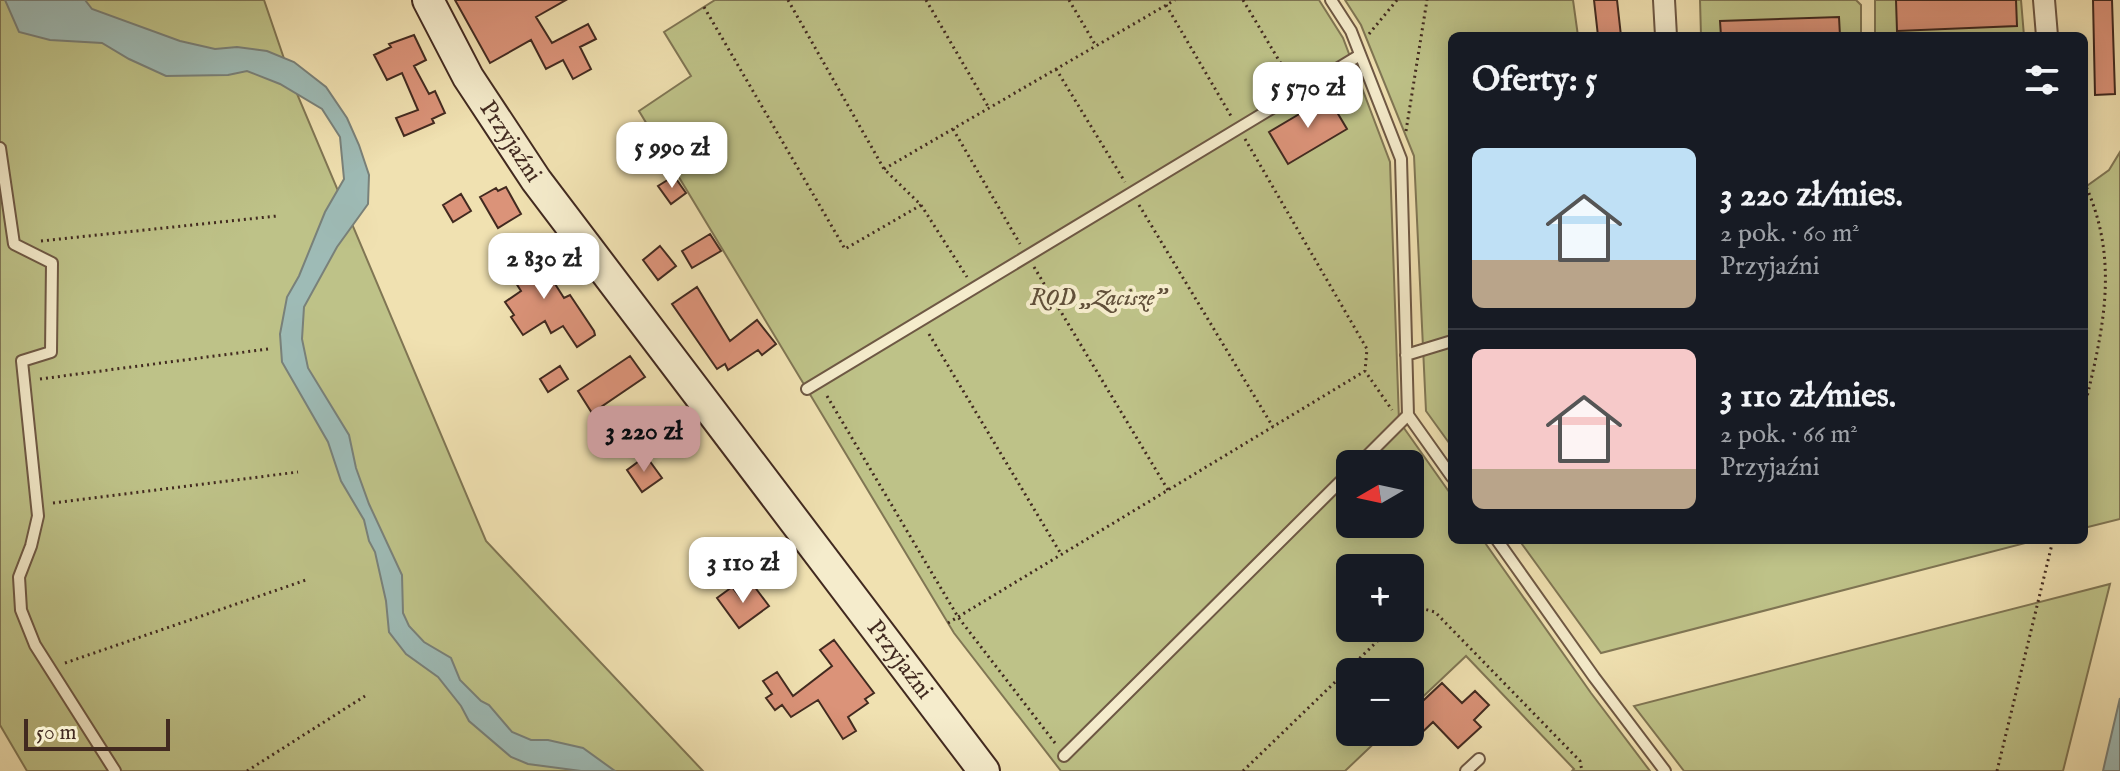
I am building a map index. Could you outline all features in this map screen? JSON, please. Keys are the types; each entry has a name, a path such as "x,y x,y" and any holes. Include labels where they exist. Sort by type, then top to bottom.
{"main road":[{"name":"Przyjaźni","path":"428,0 468,77 536,180 984,771"}],"street":[{"path":"1664,0 1666,32"},
{"path":"2044,0 2047,32"}],"lane":[{"path":"1331,0 1359,51 1401,159 1406,355 1404,419 1448,472"},
{"path":"807,389 1298,93 1359,51"},
{"path":"0,148 14,244 52,263 51,352 22,361 38,516 19,577 21,610 35,645 115,771"},
{"path":"1406,355 1448,342"},
{"path":"1373,450 1404,419"},
{"path":"1064,756 1336,486"},
{"path":"1500,544 1665,771"},
{"path":"1466,771 1479,759"}],"path":[{"path":"788,0 884,169 921,205 974,288"},
{"path":"926,0 989,108"},
{"path":"1069,0 1096,46"},
{"path":"884,169 1175,0"},
{"path":"1243,0 1298,93"},
{"path":"1359,51 1397,0"},
{"path":"1401,159 1427,0"},
{"path":"1166,5 1231,115"},
{"path":"704,7 845,249 921,205"},
{"path":"1056,69 1129,188"},
{"path":"953,129 1168,490"},
{"path":"1239,129 1367,349 1365,371 1404,419"},
{"path":"2088,188 2104,222"},
{"path":"1137,201 1273,427"},
{"path":"14,244 277,216"},
{"path":"2088,393 2111,298"},
{"path":"920,321 1062,555"},
{"path":"24,381 268,349"},
{"path":"948,623 1365,371"},
{"path":"819,382 958,617 1064,756"},
{"path":"37,505 298,472"},
{"path":"1997,771 2052,544"},
{"path":"50,669 306,580"},
{"path":"1424,609 1435,612 1580,761 1582,771"},
{"path":"1243,771 1377,642"},
{"path":"247,771 365,696"}],"green space":[{"path":"0,0 264,0 292,82 486,541 703,771 27,771 0,725"},
{"name":"ROD „Zacisze”","path":"715,0 1319,0 1343,38 1390,162 1399,421 1419,450 1336,450 1336,538 1424,538 1424,456 1448,490 1448,544 1486,544 1650,771 1572,771 1574,769 1466,656 1424,696 1424,658 1336,658 1336,746 1371,746 1345,771 1061,771 954,633 639,111 691,76 664,32"},
{"path":"1345,0 1573,0 1577,32 1448,32 1448,441 1426,411 1414,156 1361,25"},
{"path":"1700,0 1856,0 1861,5 1861,32 1701,32"},
{"path":"1875,0 2021,0 2024,32 1875,32"},
{"path":"2120,152 2120,519 2088,527 2088,185 2109,170"},
{"path":"1522,544 2022,544 1601,653"},
{"path":"2110,584 2063,771 1684,771 1634,706"}],"water":[{"path":"5,0 85,0 92,9 180,41 215,49 237,47 267,51 294,62 326,87 347,118 359,145 369,175 368,204 337,247 304,307 302,339 308,368 349,435 356,468 369,504 402,575 403,613 409,626 424,642 451,658 460,680 489,705 512,732 531,740 548,740 583,748 615,771 581,771 528,764 511,757 469,721 438,677 406,654 389,632 386,601 364,520 341,481 328,442 282,362 280,334 287,297 325,212 344,179 340,137 322,109 280,84 247,71 228,75 166,76 102,43 50,40 19,32"},
{"path":"2120,698 2120,771 2103,771 2105,762"}],"building":[{"path":"455,0 566,0 536,17 552,43 588,24 596,39 580,47 591,69 573,79 563,60 546,69 531,40 490,63"},
{"path":"1594,0 1617,0 1621,32 1598,32"},
{"path":"1896,0 2016,0 2017,26 1897,31"},
{"path":"2093,0 2112,0 2115,94 2095,95"},
{"path":"1839,17 1840,32 1721,32 1720,21"},
{"path":"414,35 426,60 414,66 429,94 435,91 445,113 432,119 434,123 404,136 396,118 418,110 402,73 387,80 374,55 391,47 389,44"},
{"path":"1328,97 1347,129 1288,164 1269,132"},
{"path":"674,176 686,193 671,204 658,186"},
{"path":"506,187 521,214 498,228 480,197 496,188 498,191"},
{"path":"461,194 471,211 453,222 443,205"},
{"path":"710,234 721,251 692,268 682,251"},
{"path":"660,246 676,266 658,280 643,260"},
{"path":"532,248 564,298 570,295 594,331 595,335 577,347 563,326 551,333 545,321 523,335 511,317 514,315 505,302 521,291 505,266"},
{"path":"697,287 730,341 757,320 776,344 762,355 758,350 728,370 725,364 717,369 672,304"},
{"path":"630,356 645,377 592,413 578,391"},
{"path":"560,366 568,379 548,392 540,379"},
{"path":"646,456 662,478 642,492 627,470"},
{"path":"754,586 769,606 739,628 717,598 732,587 740,597"},
{"path":"834,640 874,693 865,699 868,703 848,717 856,731 843,739 818,700 791,717 782,705 775,710 766,698 772,694 763,681 777,672 793,696 832,666 820,650"},
{"path":"1442,683 1462,703 1475,691 1489,705 1474,720 1481,727 1458,748 1433,722 1424,731 1424,700"}]}
